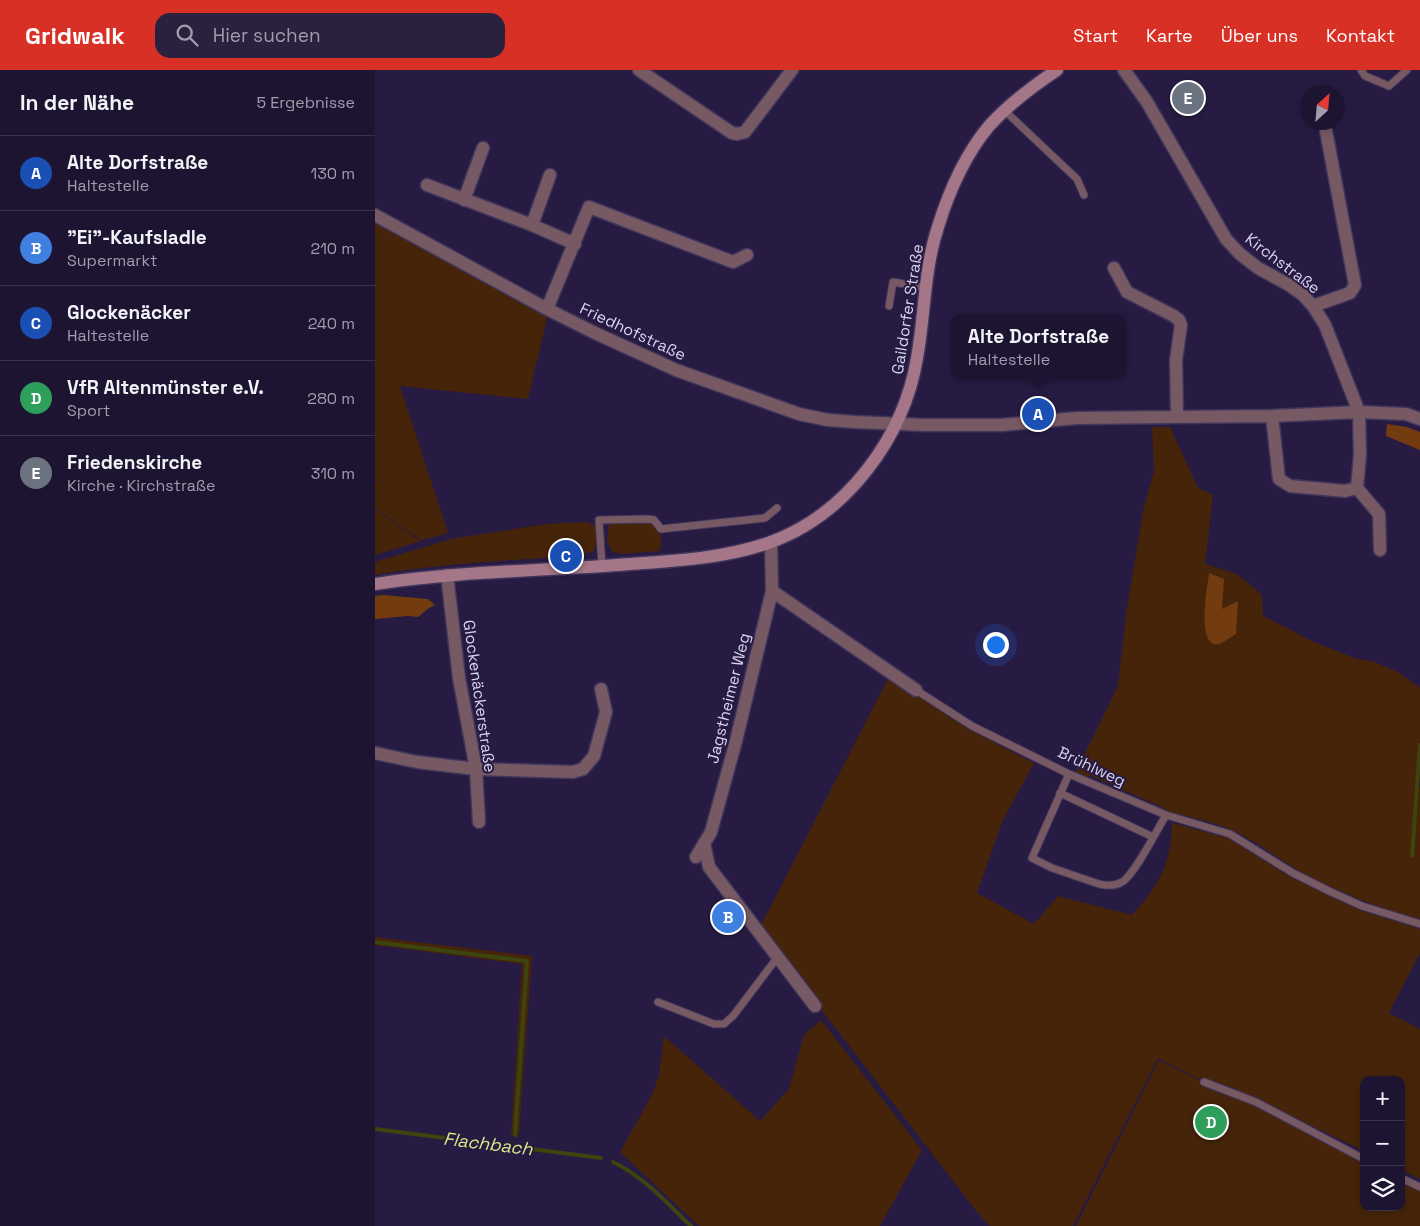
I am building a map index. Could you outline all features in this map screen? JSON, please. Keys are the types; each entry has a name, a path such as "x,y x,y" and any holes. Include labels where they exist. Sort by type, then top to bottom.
{"main road":[{"name":"Gaildorfer Straße","path":"375,584 447,575 666,562 730,553 771,542 801,528 826,511 845,494 882,449 908,395 917,360 926,288 937,228 955,181 968,157 989,126 1040,81 1057,70"}],"street":[{"path":"639,70 724,128 737,134 745,132 793,70"},
{"name":"Kirchstraße","path":"1124,70 1147,102 1226,239 1240,254 1258,268 1289,285 1302,294 1313,306 1325,325 1359,412"},
{"path":"1313,306 1350,293 1355,285 1326,131"},
{"path":"465,200 483,148"},
{"path":"532,225 550,175"},
{"path":"427,185 532,225 575,244"},
{"path":"547,309 589,207 733,262 747,255"},
{"name":"Friedhofstraße","path":"375,215 547,309 676,370 799,414 828,420 895,424 1001,425 1077,418 1272,416 1359,412"},
{"path":"1114,268 1127,292 1179,320 1181,331 1176,360 1177,416"},
{"path":"1381,550 1379,514 1357,488 1360,455 1359,412 1406,414 1420,419"},
{"path":"1272,416 1279,479 1290,486 1345,491 1357,488"},
{"name":"Jagstheimer Weg","path":"696,857 711,832 736,741 772,591 771,542"},
{"name":"Glockenäckerstraße","path":"447,575 459,678 476,769 479,822"},
{"name":"Brühlweg","path":"772,591 917,690"},
{"path":"375,753 417,762 476,769 573,772 583,769 594,756 606,712 601,689"},
{"path":"704,843 709,867 815,1006"}],"lane":[{"path":"1361,70 1365,76 1389,86 1407,70"},
{"path":"1005,110 1077,179 1084,195"},
{"path":"889,306 893,282 926,288"},
{"path":"602,566 599,520 648,519 653,520 661,530 765,518 777,508"},
{"name":"Brühlweg","path":"917,690 972,726 1069,774 1166,815 1230,834 1329,891 1362,906 1420,924"},
{"path":"1069,774 1032,858 1052,868 1099,884 1114,885 1121,883 1130,874 1166,815"},
{"path":"1061,793 1153,838"},
{"path":"658,1002 714,1024 724,1024 733,1016 777,958"},
{"path":"1204,1082 1256,1102 1360,1157"},
{"path":"1405,1180 1420,1187"}],"shaded area":[{"path":"375,220 548,314 528,399 400,386 448,533 446,534 444,530 445,534 421,540 375,508 375,479 398,495 375,478"},
{"path":"1387,424 1407,427 1420,432 1420,450 1386,436"},
{"path":"1152,427 1170,427 1198,488 1213,495 1205,564 1237,574 1262,595 1263,616 1314,642 1357,659 1372,661 1398,672 1420,688 1420,739 1417,785 1420,786 1420,920 1372,904 1326,884 1296,869 1250,839 1234,831 1208,822 1164,811 1164,808 1089,775 1087,778 1076,772 1118,686 1126,614 1144,506 1154,471"},
{"path":"375,509 421,541 375,555"},
{"path":"614,521 649,522 659,531 661,539 660,551 621,554 613,552 607,542 609,526"},
{"path":"586,522 596,526 597,542 594,551 580,556 452,565 375,575 375,562 451,539 546,524"},
{"path":"1209,573 1224,579 1222,609 1238,601 1236,634 1219,644 1212,643 1207,637 1205,627 1205,602"},
{"path":"375,596 428,599 435,605 418,617 375,619"},
{"path":"889,677 968,729 1034,763 1002,822 977,893 1034,924 1058,896 1132,915 1162,874 1169,851 1172,823 1228,838 1286,874 1327,895 1360,910 1420,929 1420,953 1389,1013 1420,1029 1420,1179 1405,1172 1405,1076 1360,1076 1360,1149 1233,1088 1205,1078 1201,1080 1158,1058 1073,1226 990,1226 977,1212 817,1004 758,931"},
{"path":"375,937 532,956 519,1135 511,1135 522,964 375,945"},
{"path":"821,1020 922,1150 880,1226 699,1226 620,1152 653,1093 659,1075 664,1036 760,1121 789,1089 804,1035"},
{"path":"1159,1060 1203,1082 1207,1080 1360,1157 1360,1211 1405,1211 1405,1180 1420,1187 1420,1226 1076,1226"}],"waterway":[{"path":"1412,856 1420,745"},
{"path":"375,942 527,961 515,1135"},
{"name":"Flachbach","path":"375,1129 601,1158"},
{"name":"Flachbach","path":"613,1162 645,1183 691,1226"}],"place":[{"name":"Friedenskirche","path":"1188,98"},
{"name":"Alte Dorfstraße","path":"1038,414"},
{"name":"Glockenäcker","path":"566,556"},
{"name":"\"Ei\"-Kaufsladle","path":"728,917"},
{"name":"VfR Altenmünster e.V.","path":"1211,1122"}]}
